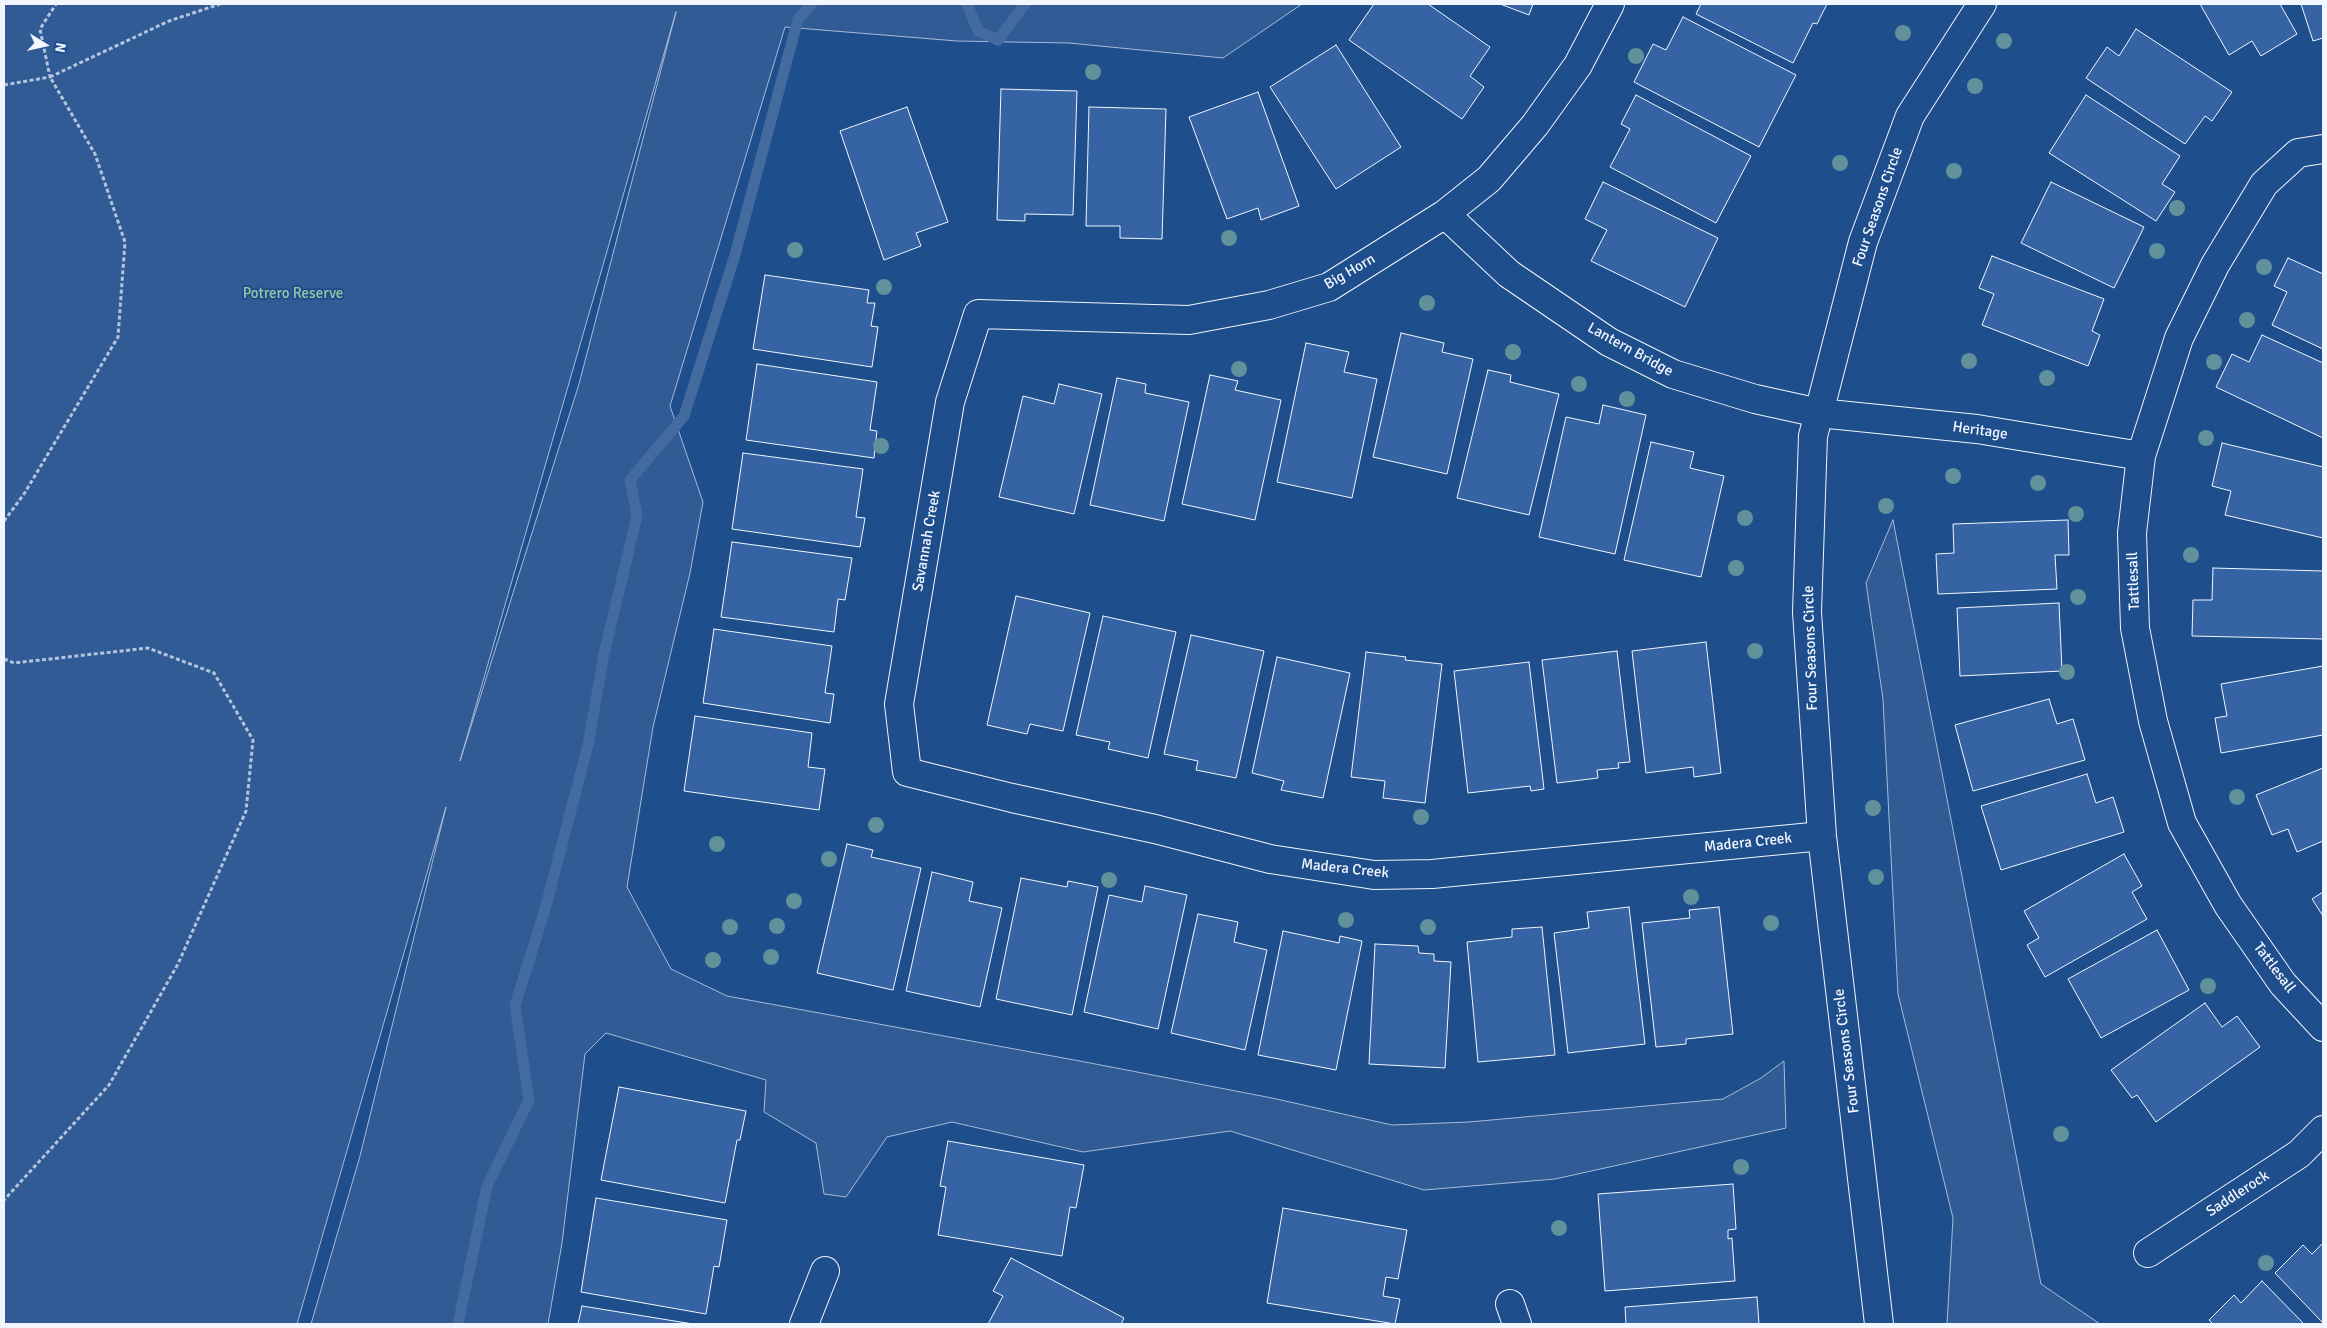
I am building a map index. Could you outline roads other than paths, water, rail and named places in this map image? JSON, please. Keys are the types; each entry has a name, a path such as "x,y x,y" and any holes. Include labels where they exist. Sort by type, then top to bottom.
{"street":[{"name":"Big Horn","path":"978,314 1189,320 1269,306 1329,287 1445,214 1488,179 1535,125 1578,65 1610,4"},
{"name":"Four Seasons Circle","path":"1879,1324 1822,836 1807,612 1813,436 1862,242 1910,116 1982,4"},
{"name":"Tattlesall","path":"2323,149 2298,153 2264,184 2214,265 2179,338 2141,456 2132,533 2135,628 2153,721 2182,823 2228,905 2283,984 2323,1027"},
{"name":"Lantern Bridge","path":"1445,214 1509,274 1609,342 1673,374 1755,399 1818,413"},
{"name":"Savannah Creek","path":"907,772 899,704 950,402 978,314"},
{"name":"Heritage","path":"1818,413 1977,429 2141,456"},
{"name":"Madera Creek","path":"907,772 1012,798 1155,829 1270,859 1374,876 1432,874 1822,836"},
{"name":"Saddlerock","path":"2148,1252 2299,1154 2323,1130"},
{"path":"804,1324 825,1270"}],"waterway":[{"path":"458,1324 487,1186 529,1100 515,1005 544,913 588,745 604,654 637,516 630,480 684,416 735,255 798,19 812,4"},
{"path":"967,4 978,31 998,40 1025,4"}],"park label":[{"name":"Potrero Reserve","path":"293,294"}]}
